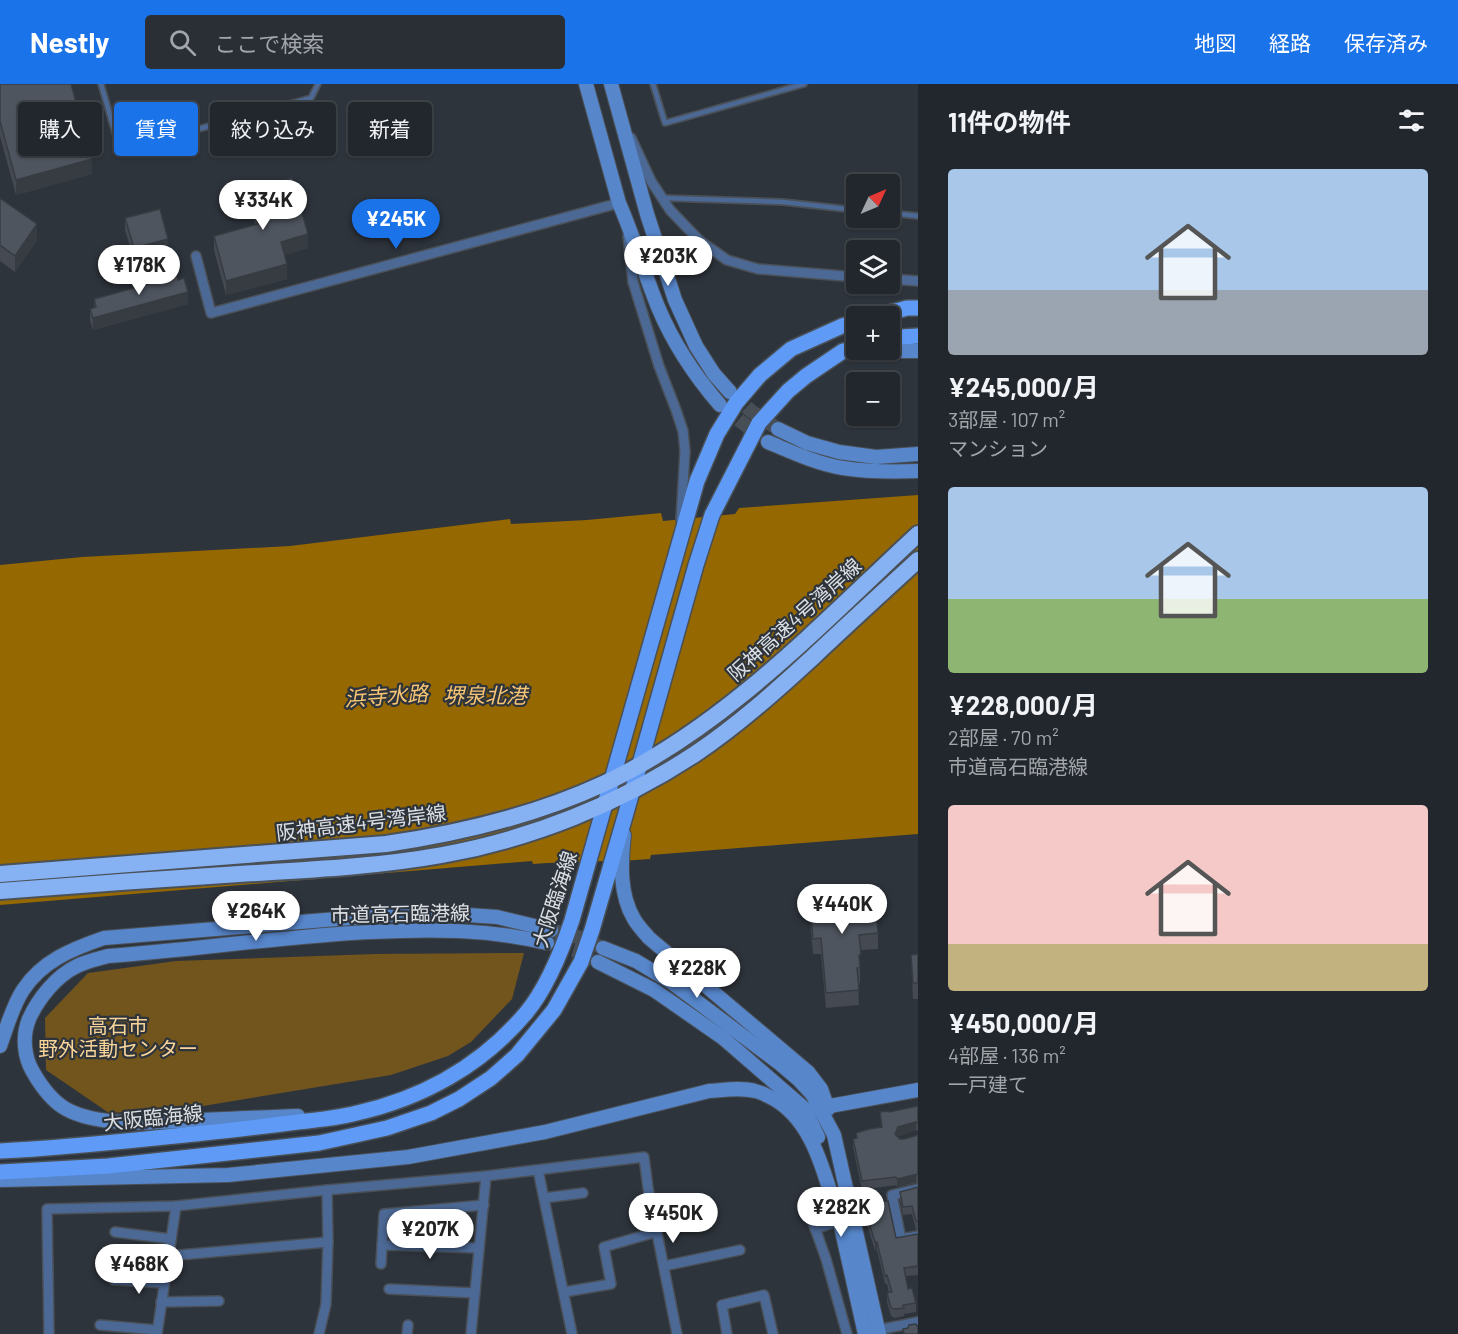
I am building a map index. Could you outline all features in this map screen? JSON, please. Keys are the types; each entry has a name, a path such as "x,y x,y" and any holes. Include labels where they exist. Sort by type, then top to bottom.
{"highway":[{"name":"阪神高速4号湾岸線","path":"0,874 386,844 431,838 483,826 528,814 567,800 604,784 645,762 717,715 755,684 918,534"},
{"name":"阪神高速4号湾岸線","path":"0,891 388,862 442,855 492,843 556,823 604,804 654,778 695,754 734,726 768,698 918,560"}],"main road":[{"path":"900,310 918,308"},
{"name":"大阪臨海線","path":"0,1151 85,1145 250,1128 356,1114 415,1096 454,1075 488,1051 526,1012 543,987 564,942 680,540 684,516 717,434 736,403 760,375 791,349 846,325"},
{"path":"900,337 918,336"},
{"path":"0,1172 108,1166 320,1143 387,1128 430,1113 459,1099 491,1078 517,1055 554,1010 581,962 619,847 626,813 712,515 759,423 788,391 806,376 846,351"}],"street":[{"path":"586,84 619,203 659,309 684,358 700,382 720,405"},
{"path":"611,84 647,214 675,300 696,346 714,374 730,392"},
{"path":"617,106 651,182 670,210 700,241 727,260 758,269 846,276"},
{"path":"196,256 211,313 619,203"},
{"path":"626,219 633,282 659,366 683,431 684,516"},
{"path":"900,280 918,281"},
{"path":"900,350 918,351"},
{"path":"778,429 807,443 838,452 876,457 918,454"},
{"path":"768,442 841,468 885,472 918,471"},
{"path":"619,847 627,903 634,920 649,938 808,1072 821,1089 824,1107 834,1135 870,1333"},
{"name":"市道高石臨港線","path":"0,1046 22,991 41,969 76,948 104,938 424,912 497,917 549,936 530,939 483,932 420,929 323,934 108,956 75,967 58,980 34,1007 27,1023 25,1051 30,1067 41,1085 54,1100 66,1109 84,1116 132,1123 356,1114"},
{"path":"603,948 636,961 671,982 770,1056 799,1080 824,1107"},
{"path":"598,962 654,990 723,1038 805,1109 822,1145 839,1221 870,1333"},
{"path":"0,1180 228,1175 408,1157 545,1132 709,1091 735,1089 756,1091 777,1101 796,1116 812,1141 839,1221"},
{"path":"805,1109 918,1090"},
{"path":"50,1334 47,1209 177,1206 486,1176 644,1157 656,1232 677,1334"},
{"path":"538,1170 572,1334"},
{"path":"471,1334 486,1176"},
{"path":"918,1189 892,1195 901,1239 918,1236"},
{"path":"319,1334 326,1304 327,1190"},
{"path":"544,1198 582,1193"},
{"path":"381,1264 384,1214 484,1205"},
{"path":"100,1324 157,1332 177,1206"},
{"path":"810,1214 826,1259 847,1334"},
{"path":"815,1229 839,1221"},
{"path":"115,1232 171,1239"},
{"path":"564,1292 610,1284 604,1247 656,1232"},
{"path":"168,1256 328,1242"},
{"path":"382,1245 479,1248"},
{"path":"664,1266 740,1250"},
{"path":"114,1280 164,1282"},
{"path":"389,1289 475,1293"},
{"path":"727,1334 722,1305 764,1295 773,1334"},
{"path":"161,1302 219,1301"},
{"path":"870,1333 918,1322"}],"lane":[{"path":"101,84 116,136 133,147 311,98 318,84"},
{"path":"653,84 665,123 804,84"},
{"path":"662,198 783,202 846,209"},
{"path":"900,214 918,216"}],"green space":[{"name":"高石市 野外活動センター","path":"524,953 512,999 471,1042 448,1056 391,1075 191,1108 109,1113 46,1070 45,1018 88,973 176,961 375,954"}],"water":[{"name":"堺泉北港","path":"918,495 918,834 651,855 650,859 533,864 532,861 0,905 0,565 82,557 290,546 510,519 511,524 661,513 663,521 735,514 739,508"}],"building":[{"path":"0,84 71,84 76,102 18,102 18,156 91,156 92,159 16,180 0,121"},
{"path":"292,178 308,234 281,242 287,264 226,281 214,236 258,224 247,184 263,180 265,185"},
{"path":"0,198 37,224 15,256 0,245"},
{"path":"160,209 168,239 134,248 125,218"},
{"path":"177,276 178,280 184,278 188,292 93,318 90,309 96,307 94,299"},
{"path":"832,890 832,894 864,892 865,901 875,901 878,933 859,935 861,954 859,955 860,968 857,968 859,990 826,993 821,938 813,939 810,906 813,906 812,891"},
{"path":"918,954 918,983 913,983 911,955"},
{"path":"918,1106 918,1123 898,1127 895,1134 900,1139 918,1135 918,1174 897,1179 896,1177 862,1181 853,1139 857,1138 856,1133 882,1127 880,1112"},
{"path":"918,1187 918,1222 912,1206 903,1207 900,1192"},
{"path":"888,1201 896,1238 918,1234 918,1266 904,1268 908,1289 912,1288 916,1303 895,1309 891,1308 887,1293 892,1292 868,1219 867,1204"},
{"path":"916,1324 918,1334 904,1334 903,1329"}],"tunnel":[{"path":"731,393 751,411 778,429"},
{"path":"722,407 761,437"},
{"path":"551,930 578,937 603,948"},
{"path":"553,944 574,950 593,960"}],"water label":[{"name":"浜寺水路","path":"386,695"}]}
